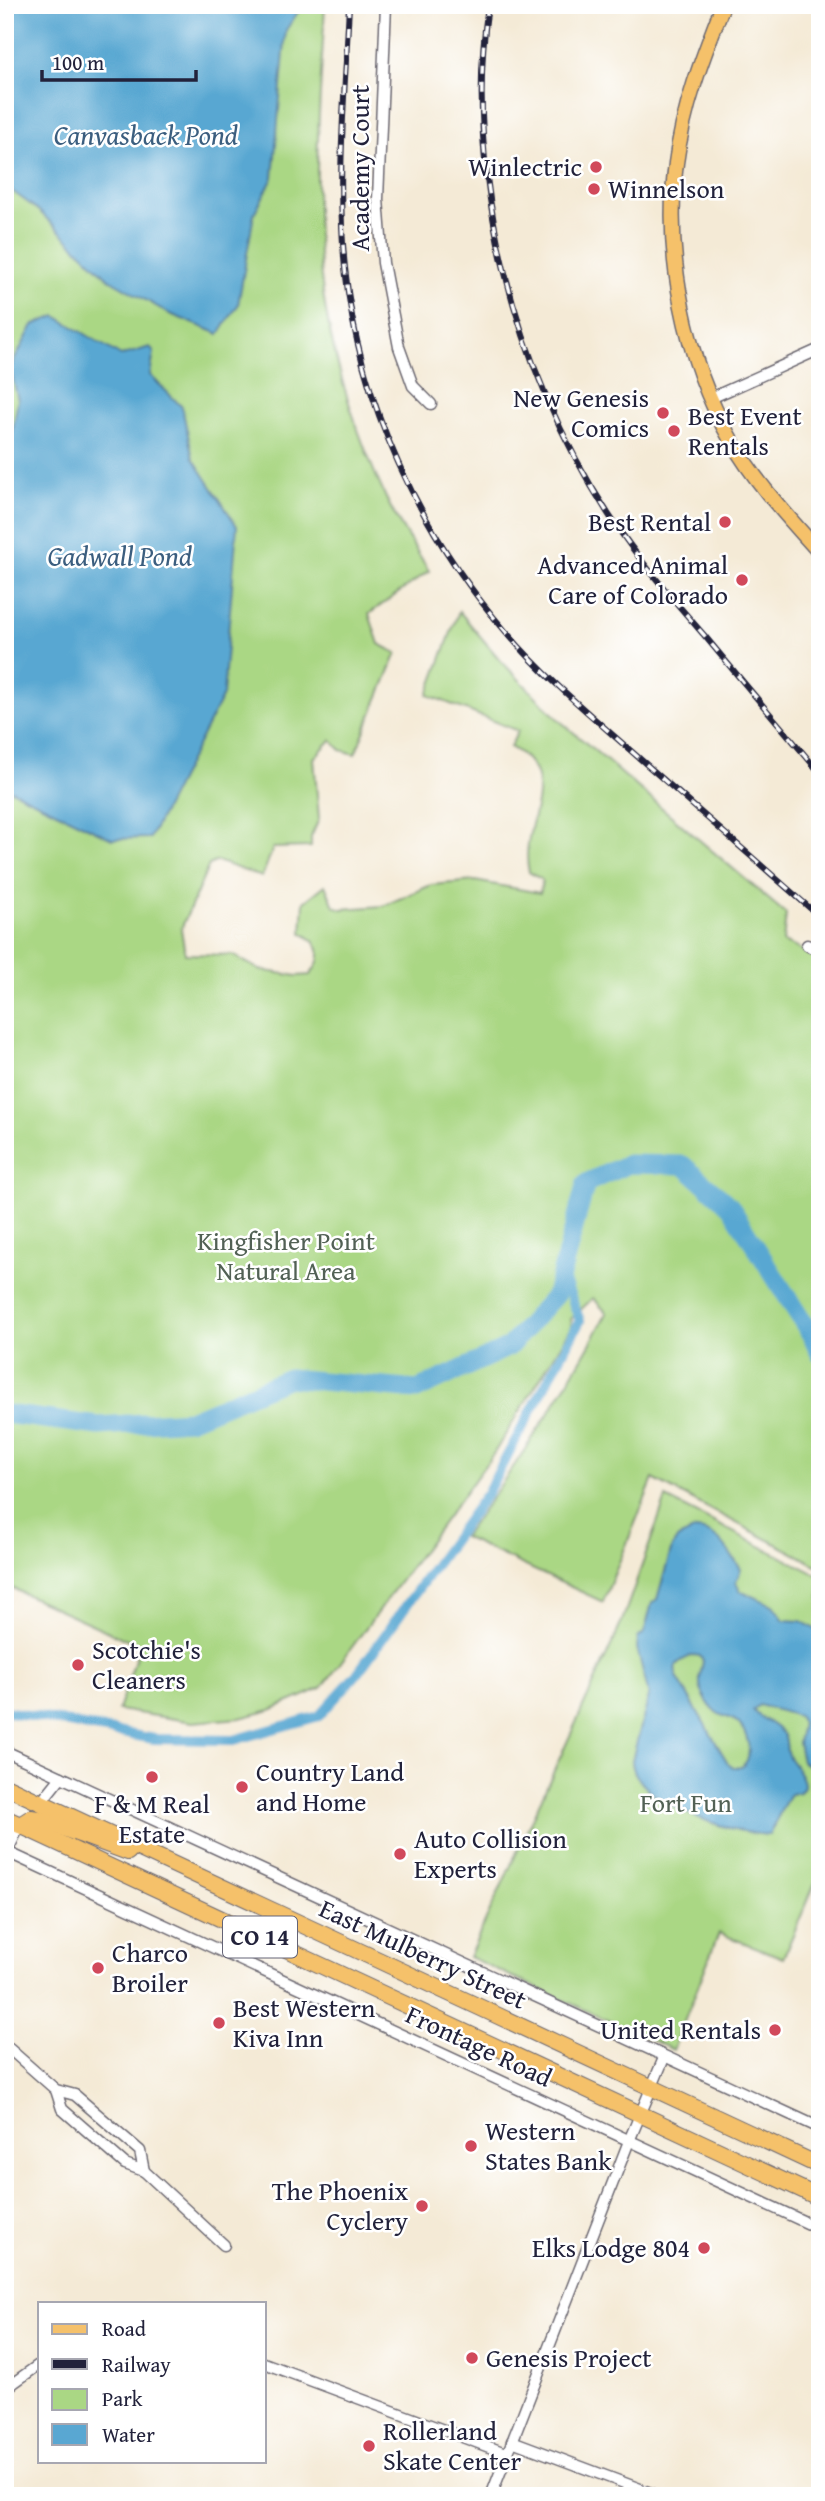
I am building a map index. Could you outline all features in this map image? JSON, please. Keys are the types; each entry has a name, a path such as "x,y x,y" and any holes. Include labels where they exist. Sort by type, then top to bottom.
{"highway":[{"name":"East Mulberry Street","path":"5,1786 820,2166"},
{"path":"5,1807 13,1821 39,1819 107,1846 178,1866"},
{"name":"East Mulberry Street","path":"13,1821 820,2198"}],"main road":[{"path":"723,5 685,114 676,163 673,228 678,286 693,348 711,398 731,439 755,477 820,553"}],"street":[{"name":"Academy Court","path":"386,5 378,199 383,263 399,347 413,386 431,404"},
{"path":"711,398 820,349"},
{"path":"807,945 820,952"},
{"path":"5,1751 820,2128"},
{"path":"41,1802 61,1777"},
{"path":"6,1853 13,1821"},
{"name":"Frontage Road","path":"6,1853 820,2229"},
{"path":"5,2045 56,2090 75,2095 140,2151 144,2171"},
{"path":"491,2496 664,2058"},
{"path":"56,2090 62,2109 125,2164 144,2171 224,2245"},
{"path":"266,2364 508,2454"},
{"path":"5,2389 38,2365"},
{"path":"512,2441 659,2496"}],"green space":[{"name":"Kingfisher Point Natural Area","path":"5,5 325,5 317,199 321,276 326,312 350,407 376,477 401,526 429,571 369,614 379,644 397,653 355,754 341,750 331,740 314,758 319,819 311,837 311,847 273,848 262,877 217,861 209,865 181,929 185,954 233,955 260,970 297,976 310,975 317,963 319,952 314,942 302,933 304,902 325,885 334,906 342,909 383,906 431,885 475,881 540,893 542,880 529,872 527,855 537,804 536,773 527,759 510,747 518,731 428,695 459,611 501,661 559,720 786,914 783,942 820,958 820,1567 653,1479 603,1602 463,1537 540,1428 607,1313 593,1298 571,1319 572,1327 494,1453 322,1688 271,1710 240,1718 193,1722 118,1710 140,1646 5,1585"},
{"name":"Fort Fun","path":"666,1498 820,1576 820,1872 783,1958 719,1933 673,2050 469,1957 621,1624"}],"water":[{"name":"Canvasback Pond","path":"5,5 299,5 300,9 286,30 273,178 254,214 238,305 219,334 170,314 109,279 38,210 5,186"},
{"name":"Gadwall Pond","path":"56,316 121,356 150,347 154,353 150,375 182,407 193,458 237,526 223,695 150,838 112,839 5,787 5,452 9,451 18,400 10,368 33,325"},
{"path":"696,1530 711,1534 723,1543 741,1569 736,1582 740,1591 773,1605 784,1620 801,1621 820,1632 820,1716 816,1726 820,1735 820,1771 802,1762 798,1743 802,1723 798,1716 759,1705 753,1710 783,1734 788,1755 804,1784 799,1792 789,1795 769,1835 733,1829 687,1813 648,1790 636,1776 632,1760 649,1696 637,1648 638,1638 644,1633 672,1547 678,1538","holes":["693,1655 700,1656 703,1661 700,1686 710,1706 721,1715 737,1722 747,1738 748,1758 741,1767 733,1767 728,1763 677,1677 675,1668 679,1663"]}],"waterway":[{"path":"5,1414 99,1426 189,1420 289,1378 417,1390 509,1347 556,1294 586,1183 628,1164 683,1165 730,1206 813,1338 820,1354"},
{"path":"5,1711 154,1739 234,1740 319,1716 357,1674 487,1493 580,1321 562,1273"}],"railway":[{"path":"349,5 341,202 345,268 352,318 379,416 398,463 421,508 475,594 536,664 582,708 820,917"},
{"path":"488,5 482,70 483,137 491,204 504,270 523,335 547,399 576,459 631,547 820,773"}],"place":[{"name":"Winlectric","path":"596,167"},
{"name":"Winnelson","path":"594,189"},
{"name":"New Genesis Comics","path":"663,413"},
{"name":"Best Event Rentals","path":"674,431"},
{"name":"Best Rental","path":"725,522"},
{"name":"Advanced Animal Care of Colorado","path":"742,580"},
{"name":"Scotchie's Cleaners","path":"78,1665"},
{"name":"F & M Real Estate","path":"152,1777"},
{"name":"Country Land and Home","path":"242,1787"},
{"name":"Auto Collision Experts","path":"400,1854"},
{"name":"Charco Broiler","path":"98,1968"},
{"name":"Best Western Kiva Inn","path":"219,2023"},
{"name":"United Rentals","path":"775,2030"},
{"name":"Western States Bank","path":"471,2146"},
{"name":"The Phoenix Cyclery","path":"422,2206"},
{"name":"Elks Lodge 804","path":"704,2248"},
{"name":"Genesis Project","path":"472,2358"},
{"name":"Rollerland Skate Center","path":"369,2446"}]}
